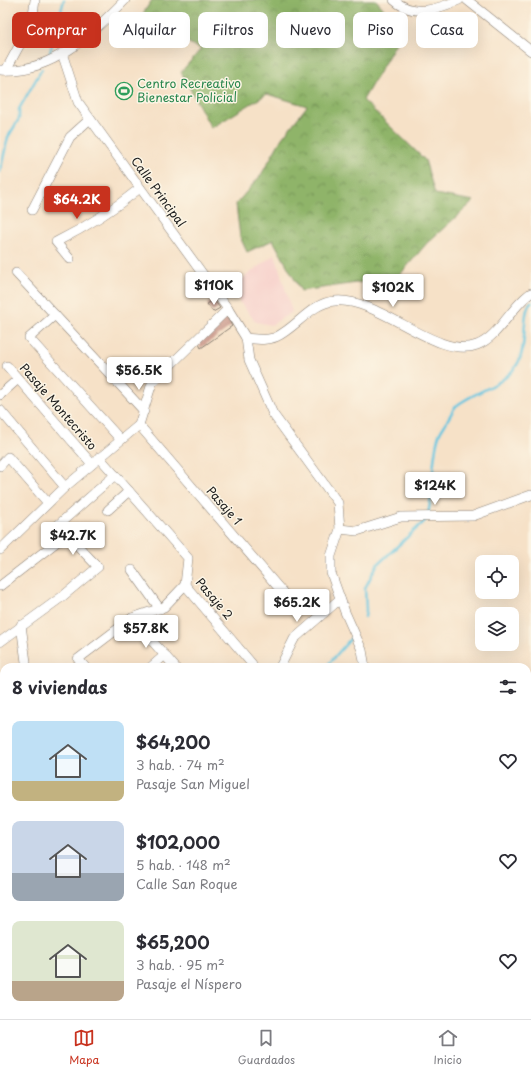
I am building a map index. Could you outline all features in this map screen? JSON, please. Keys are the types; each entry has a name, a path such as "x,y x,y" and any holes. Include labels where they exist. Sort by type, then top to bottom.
{"street":[{"path":"3,70 32,22 35,0"},
{"path":"3,70 40,64 62,53 94,32 125,0"},
{"path":"394,0 407,8 426,11 437,10 459,0"},
{"path":"467,0 531,51"},
{"name":"Calle Principal","path":"62,53 78,102 228,309 246,338"},
{"path":"32,210 70,137 90,119"},
{"path":"70,259 56,242 111,212 140,188"},
{"path":"16,272 144,411"},
{"path":"364,663 362,650 332,577 330,563 340,529 338,503 273,414 249,360 246,338 268,339 277,336 312,310 334,300 346,301 374,310 445,344 470,347 486,340 531,293"},
{"path":"0,550 65,487 120,439 139,425 152,383 228,309"},
{"path":"55,315 29,338 120,439"},
{"name":"Pasaje Montecristo","path":"7,366 92,464"},
{"path":"0,395 18,379"},
{"path":"0,410 65,487"},
{"name":"Pasaje 1","path":"139,425 290,601"},
{"path":"0,466 8,457 48,503"},
{"name":"Pasaje 2","path":"99,457 188,558 185,585 251,663"},
{"path":"0,642 21,625 63,596 98,568 58,525 115,475"},
{"path":"108,510 129,490"},
{"path":"340,529 357,531 401,517 473,516 531,495"},
{"path":"0,586 67,534"},
{"path":"132,570 160,609"},
{"path":"82,663 78,659 132,618 160,609 185,585"},
{"path":"282,663 294,639 340,599"},
{"path":"132,618 172,663"},
{"path":"21,625 26,662"},
{"path":"156,663 165,655"}],"shaded area":[{"path":"275,254 292,312 271,325 256,322 229,289"}],"green space":[{"path":"152,0 376,0 386,12 353,12 353,48 393,48 363,100 425,160 435,194 474,201 427,243 398,277 301,291 273,240 247,252 240,237 236,204 261,175 282,138 307,106 267,94 211,128 181,72 201,49 199,48 268,48 268,12 198,12 198,47 190,43 190,12 144,12"}],"building":[{"path":"214,300 220,308 213,312 207,304"},
{"path":"224,313 232,326 201,348 197,340"}],"waterway":[{"path":"50,52 64,0"},
{"path":"0,172 8,137 19,119 19,109 42,69"},
{"path":"428,514 436,444 440,433 456,406 498,383 505,378 518,363 523,347 526,314 531,302"},
{"path":"365,617 365,588 377,565 427,519"},
{"path":"329,663 352,637"}],"place":[{"name":"Centro Recreativo Bienestar Policial","path":"124,91"}]}
